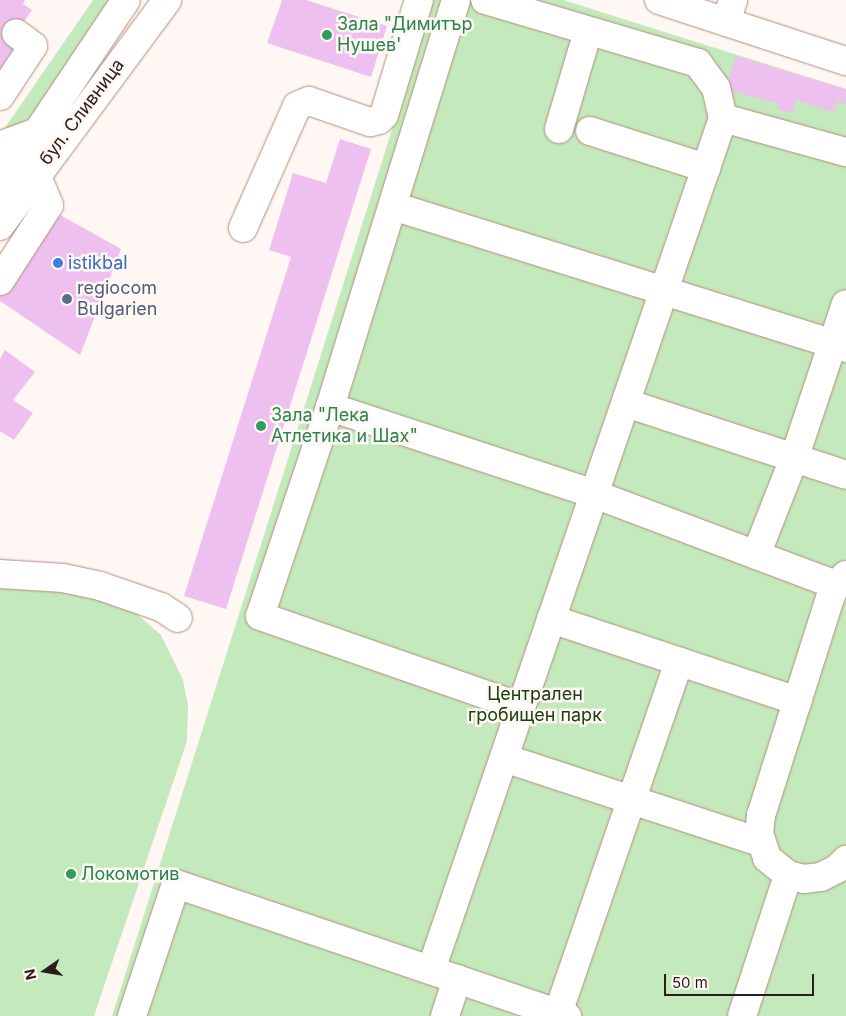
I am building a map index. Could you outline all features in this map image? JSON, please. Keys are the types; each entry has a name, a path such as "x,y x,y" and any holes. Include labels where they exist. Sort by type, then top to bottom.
{"main road":[{"name":"бул. Сливница","path":"2,184 126,0"},
{"name":"бул. Сливница","path":"0,226 36,174 167,0"},
{"path":"244,228 297,106 309,101 370,122 379,120 384,115 419,0"},
{"path":"456,0 330,407 260,616 521,707"},
{"path":"431,970 724,118 716,88 698,63 485,0"},
{"path":"659,0 729,11 846,61"},
{"path":"559,128 588,31"},
{"path":"0,96 33,46 16,33"},
{"path":"724,118 846,152"},
{"path":"590,131 706,168"},
{"path":"2,184 1,144 35,133"},
{"path":"0,281 49,205 36,174"},
{"path":"393,206 840,346"},
{"path":"756,555 840,346 846,304"},
{"path":"626,402 795,456 846,475"},
{"path":"330,407 594,494 756,555 841,580 798,700 761,815 760,842 767,858 788,875 804,879 820,877 837,869 846,860"},
{"path":"0,574 62,578 100,586 161,607 178,618"},
{"path":"552,618 798,700"},
{"path":"132,1016 176,884 560,1015 629,799 679,661"},
{"path":"504,758 760,842"},
{"path":"742,1016 788,875"},
{"path":"445,1016 457,979"}],"green space":[{"path":"93,0 126,0 35,133 0,135"},
{"name":"Централен гробищен парк","path":"433,0 563,0 846,89 846,1016 112,1016"},
{"name":"Локомотив","path":"0,581 73,589 131,609 161,635 183,680 188,705 187,741 94,1016 0,1016"}],"building":[{"path":"0,0 25,0 23,4 32,10 10,42 16,46 2,66 10,72 0,86"},
{"name":"Зала \"Димитър Нушев'","path":"282,0 306,0 387,26 371,77 267,43"},
{"path":"736,56 846,89 846,104 838,101 833,112 796,100 792,113 778,109 780,104 726,89"},
{"name":"Зала \"Лека Атлетика и Шах\"","path":"340,139 371,149 226,609 184,596 291,257 269,250 293,173 326,183"},
{"path":"55,212 121,249 80,355 0,301 0,293"},
{"path":"5,350 35,372 13,400 33,413 14,440 0,431 0,359"}],"place":[{"name":"Зала \"Димитър Нушев'","path":"327,35"},
{"name":"istikbal","path":"58,263"},
{"name":"regiocom Bulgarien","path":"67,299"},
{"name":"Зала \"Лека Атлетика и Шах\"","path":"261,426"},
{"name":"Локомотив","path":"71,874"}]}
